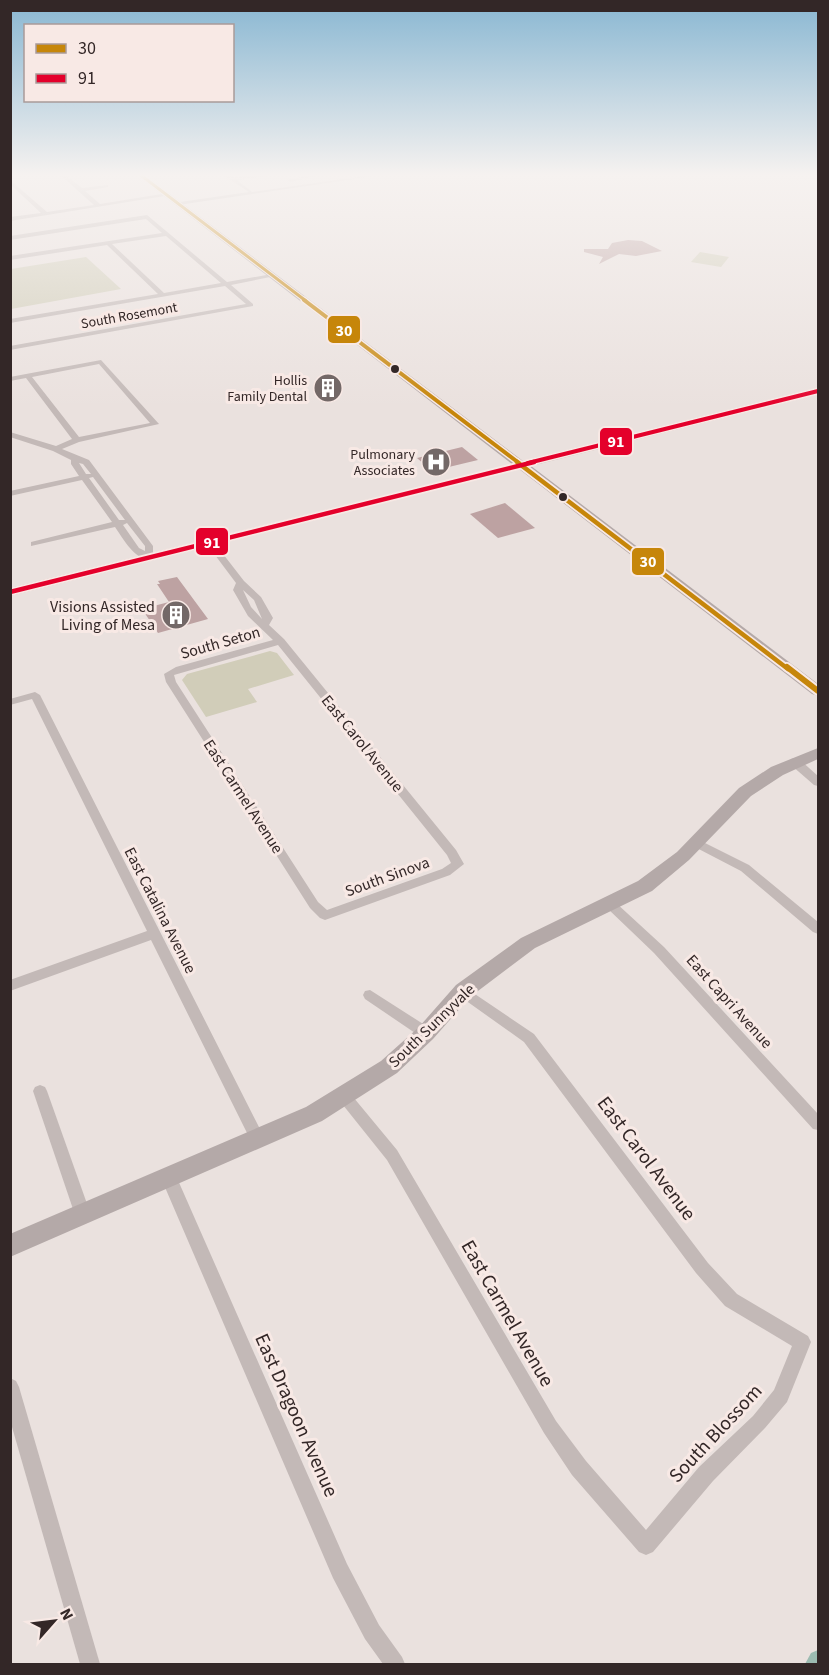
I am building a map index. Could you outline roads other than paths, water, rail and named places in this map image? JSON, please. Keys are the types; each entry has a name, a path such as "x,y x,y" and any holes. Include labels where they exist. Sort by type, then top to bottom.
{"main road":[{"path":"240,251 819,691"},
{"path":"10,592 819,391"},
{"name":"South Sunnyvale","path":"10,1246 258,1140 314,1114 344,1096 388,1067 426,1033 463,991 528,943 611,904 668,870 745,792 795,762 819,753"}],"street":[{"path":"10,258 55,251"},
{"path":"117,251 163,295"},
{"path":"187,251 226,284"},
{"path":"10,321 272,276"},
{"name":"South Rosemont","path":"10,348 251,304 226,284"},
{"path":"10,379 100,362 155,424 77,440 56,448"},
{"path":"28,376 77,440"},
{"path":"10,434 56,448 75,459 86,462 150,546 150,558 135,550 84,477 75,459"},
{"path":"10,494 96,474"},
{"path":"34,544 131,521"},
{"name":"East Carol Avenue","path":"210,543 241,583 263,606 268,618 265,623"},
{"name":"East Carol Avenue","path":"241,583 238,590 255,621 265,623 452,853 458,864"},
{"name":"South Seton","path":"169,674 280,641"},
{"name":"East Carmel Avenue","path":"169,674 171,682 314,905 325,915"},
{"name":"East Catalina Avenue","path":"10,702 35,694 258,1140"},
{"path":"795,762 819,782"},
{"path":"695,843 745,868 819,929"},
{"name":"South Sinova","path":"325,915 446,872 458,864"},
{"name":"East Capri Avenue","path":"611,904 659,950 819,1125"},
{"path":"10,986 155,933"},
{"name":"East Carol Avenue","path":"463,991 529,1038 702,1268 731,1300 802,1342"},
{"path":"370,994 426,1033"},
{"path":"39,1091 83,1215"},
{"name":"East Carmel Avenue","path":"344,1096 392,1155 550,1427 579,1468 646,1545"},
{"name":"East Dragoon Avenue","path":"169,1178 340,1571 372,1632 395,1665"},
{"name":"South Blossom","path":"646,1545 706,1474 781,1396 802,1342"},
{"path":"10,1387 90,1665"}],"waterway":[{"path":"815,1664 818,1660"}],"place":[{"name":"Hollis Family Dental","path":"328,388"},
{"name":"Pulmonary Associates","path":"436,462"},
{"name":"Visions Assisted Living of Mesa","path":"176,615"}]}
